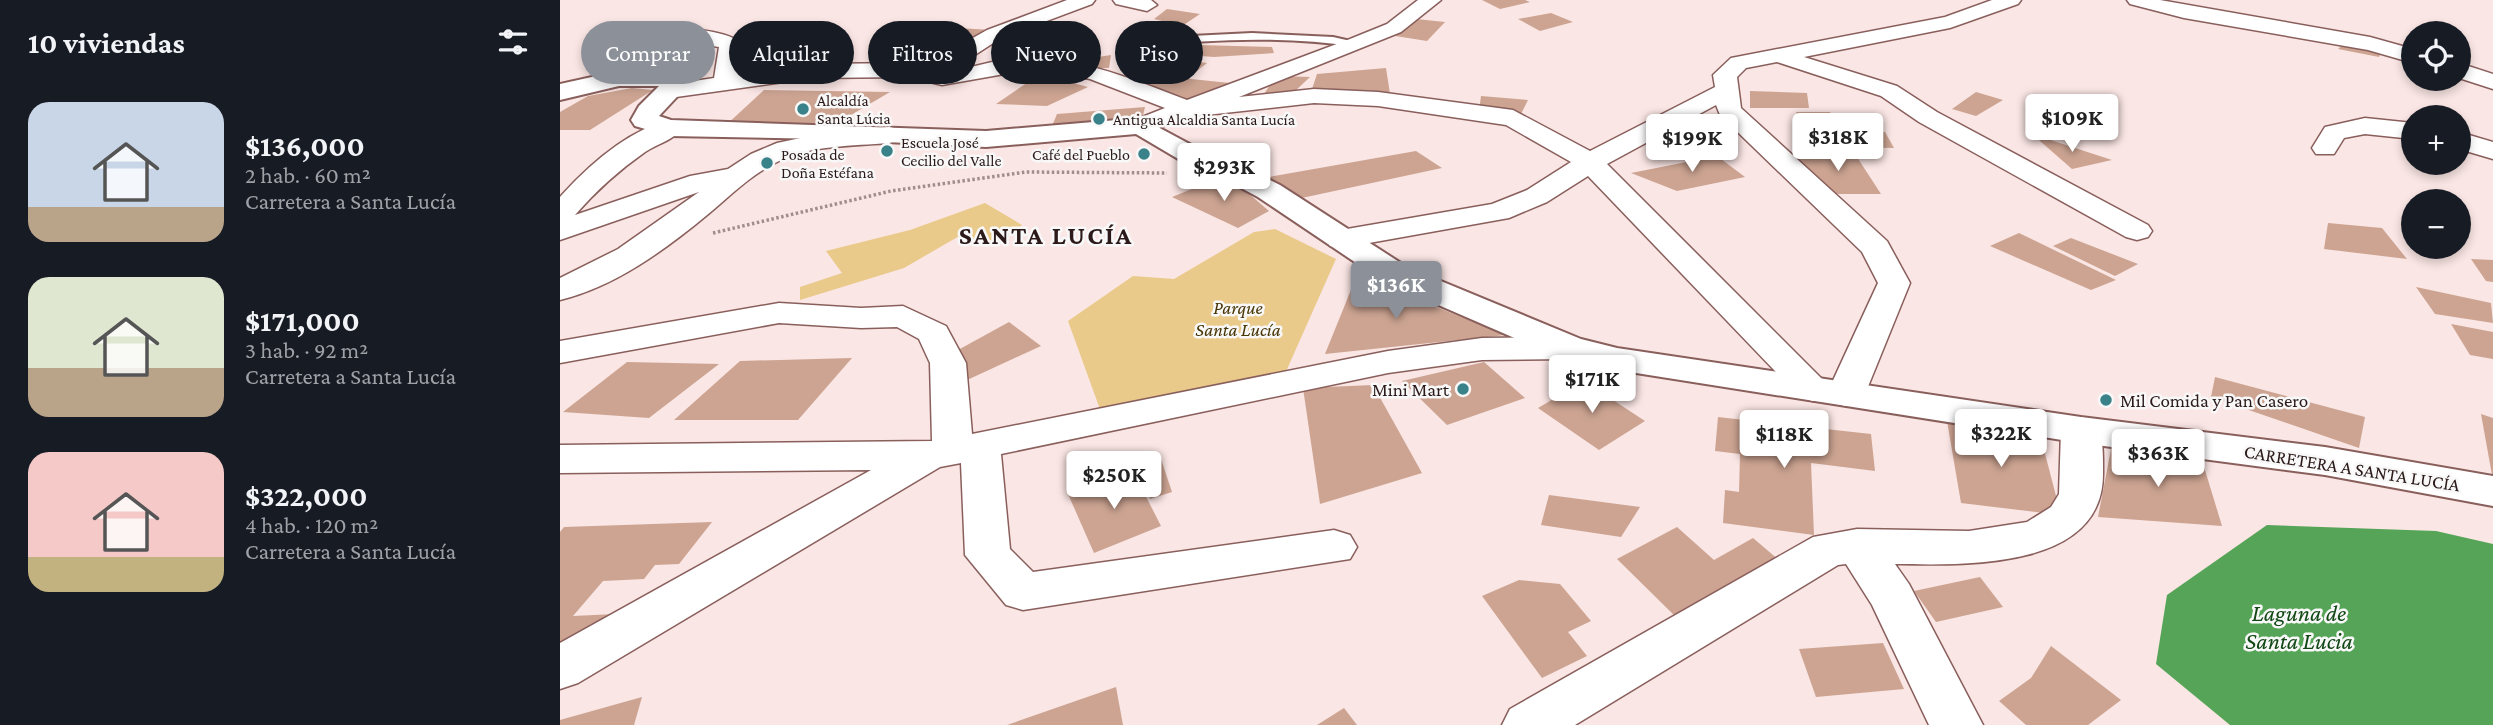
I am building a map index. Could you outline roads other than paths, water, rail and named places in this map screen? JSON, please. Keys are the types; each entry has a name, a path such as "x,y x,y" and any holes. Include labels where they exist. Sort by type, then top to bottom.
{"street":[{"path":"977,44 994,34 1085,0"},
{"path":"1123,0 1147,5"},
{"path":"560,92 637,78 665,78 677,84 644,120 669,128 986,139 1141,126 1191,110 1296,65 1358,44 1394,28 1431,0"},
{"path":"977,72 1010,66 1060,66 1097,74 1191,110 1314,96 1378,99 1513,118 1590,162 1830,391 1894,283 1876,248 1730,110 1725,91 1725,75 1739,63 1950,22 2011,0"},
{"path":"2137,0 2184,12 2370,44 2401,53"},
{"path":"715,40 730,44 725,83"},
{"path":"1774,55 1852,76 1889,91 1928,117 2084,199 2137,231"},
{"path":"669,91 812,71 868,70"},
{"path":"2471,74 2493,82"},
{"path":"1341,239 1499,212 1537,196 1590,162 1725,91"},
{"name":"CARRETERA A SANTA LUCÍA","path":"1141,126 1217,170 1238,175 1269,191 1395,274 1569,348 1617,359 2081,430 2325,461 2493,491"},
{"path":"2325,148 2334,132 2365,126 2401,130"},
{"path":"560,215 592,178 639,144 669,128"},
{"path":"560,290 609,269 638,251 696,209 730,177 771,155 798,145 897,135"},
{"path":"2471,144 2493,151"},
{"path":"560,231 700,182 730,177"},
{"path":"560,352 779,313 861,318 903,316 934,333 948,363 953,451 988,555 1023,592 1334,547"},
{"path":"560,460 953,451 1388,362 1482,349 1569,348"},
{"path":"1529,725 1829,549 1857,545 2007,545 2041,536 2066,519 2080,495 2081,430"},
{"path":"560,668 953,451"},
{"path":"1857,545 1892,597 1956,725"}],"lane":[{"path":"1203,38 1317,38 1358,44"}],"water":[{"name":"Laguna de Santa Lucia","path":"2267,525 2436,531 2493,544 2493,725 2230,725 2156,664 2167,595"}],"place":[{"name":"Alcaldía Santa Lúcia","path":"803,109"},
{"name":"Antigua Alcaldia Santa Lucía","path":"1099,119"},
{"name":"Escuela José Cecilio del Valle","path":"887,151"},
{"name":"Café del Pueblo","path":"1144,154"},
{"name":"Posada de Doña Estéfana","path":"767,163"},
{"name":"Mini Mart","path":"1463,389"},
{"name":"Mil Comida y Pan Casero","path":"2106,400"}],"district":[{"name":"SANTA LUCÍA","path":"1046,235"}],"park label":[{"name":"Parque Santa Lucía","path":"1238,318"}]}
